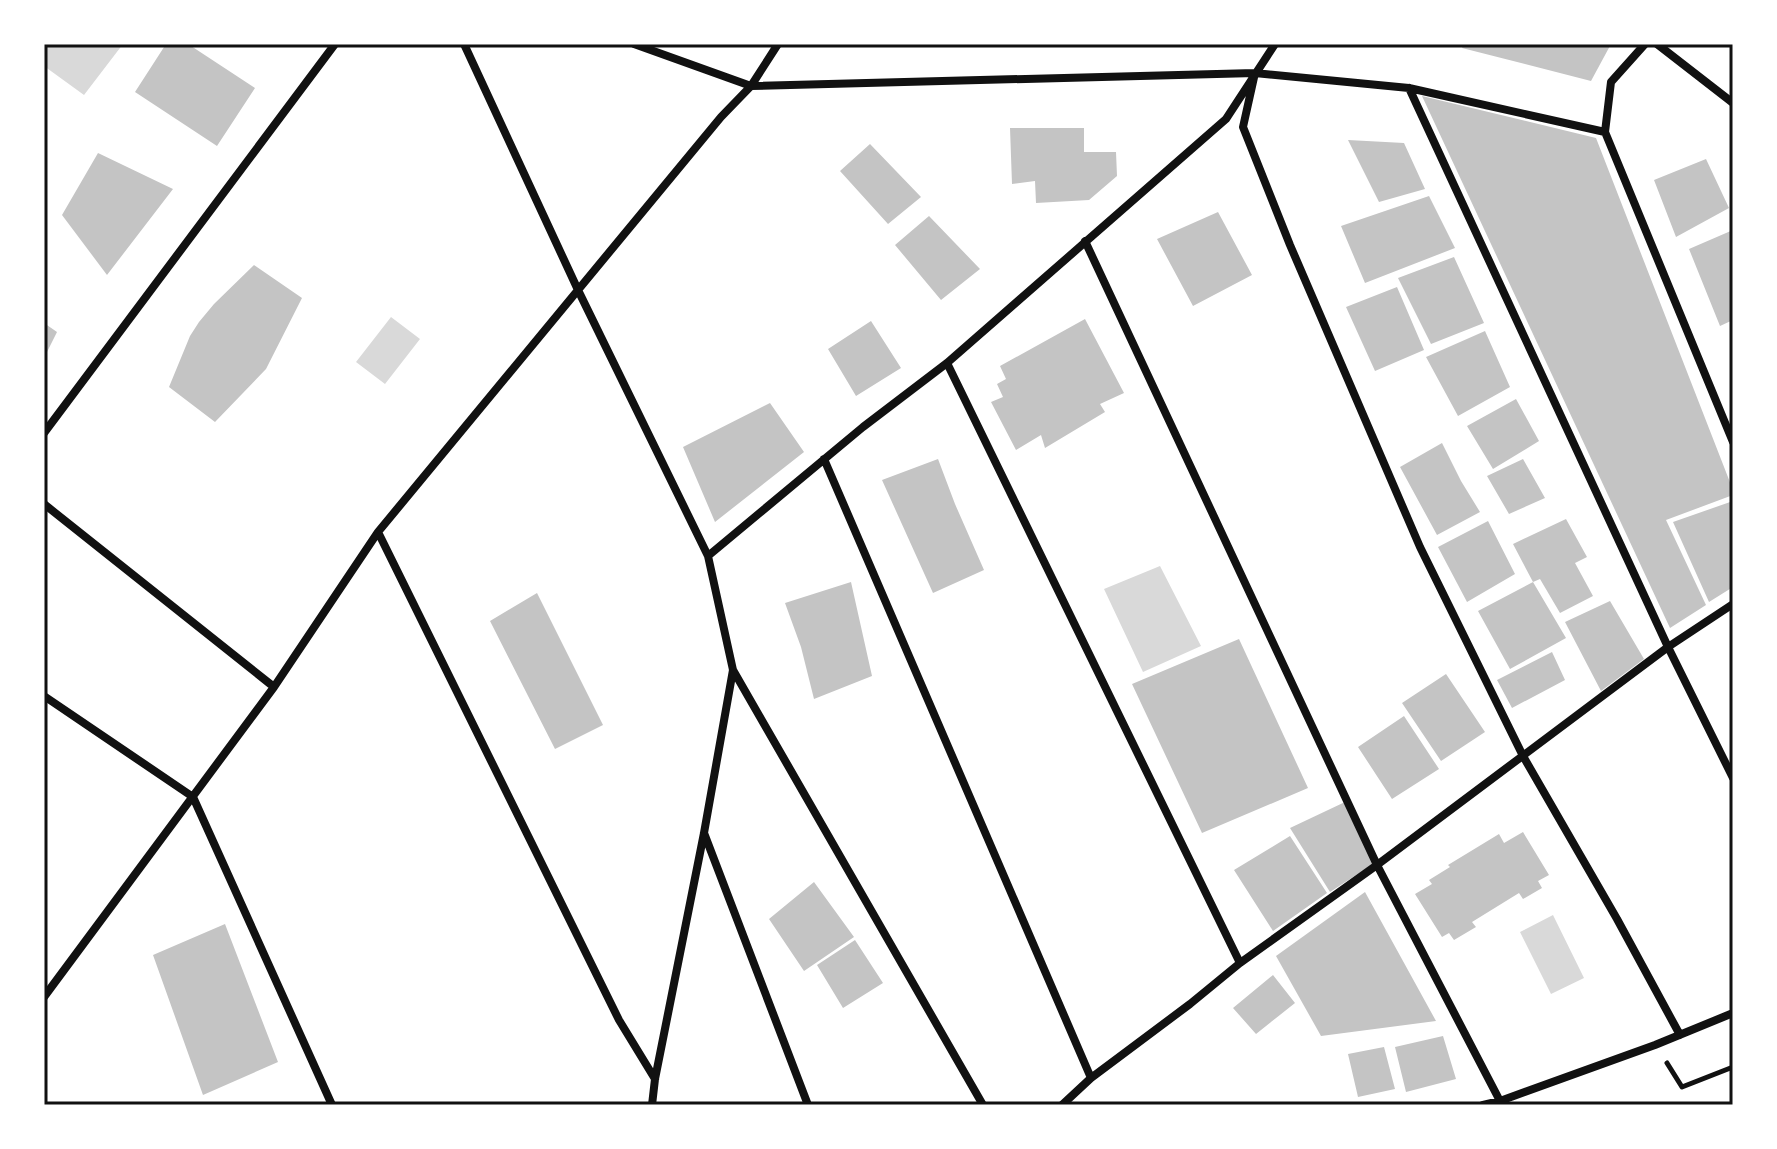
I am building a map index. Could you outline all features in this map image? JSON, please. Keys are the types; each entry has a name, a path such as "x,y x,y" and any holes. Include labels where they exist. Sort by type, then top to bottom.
{"street":[{"path":"44,433 335,44"},
{"path":"464,44 578,290 708,556 733,670 983,1105"},
{"path":"634,44 751,86 1255,73 1409,88 1605,132"},
{"path":"44,997 274,687 378,532 721,117 751,86 778,44"},
{"path":"708,556 863,427 947,363 1226,119 1275,44"},
{"path":"1645,44 1611,82 1605,132 1733,442"},
{"path":"1657,44 1733,103"},
{"path":"1255,73 1243,127 1252,153 1420,547 1523,756 1680,1035"},
{"path":"1409,88 1668,647 1733,778"},
{"path":"1085,241 1377,865 1500,1101"},
{"path":"947,363 1240,963"},
{"path":"824,459 1091,1078"},
{"path":"44,504 274,687"},
{"path":"378,532 619,1020 655,1079"},
{"path":"1062,1105 1091,1078 1240,963 1377,865 1668,647 1733,604"},
{"path":"652,1105 733,670"},
{"path":"44,696 193,797 332,1105"},
{"path":"704,833 808,1105"},
{"path":"1483,1105 1655,1045 1733,1013"}],"path":[{"path":"1655,1045 1682,1087 1733,1067"}],"shaded area":[{"path":"44,44 123,44 84,95 44,66"},
{"path":"391,317 420,339 385,384 356,362"},
{"path":"1160,566 1201,646 1143,672 1104,589"},
{"path":"1553,915 1584,978 1551,994 1520,932"}],"building":[{"path":"166,44 188,44 255,88 217,146 135,92"},
{"path":"1464,44 1611,44 1591,81 1462,48"},
{"path":"1422,96 1596,138 1733,490 1733,495 1666,520 1706,605 1670,628"},
{"path":"1010,128 1084,128 1084,152 1116,152 1117,176 1089,200 1036,203 1035,181 1012,184"},
{"path":"1348,140 1404,143 1425,189 1379,202"},
{"path":"870,144 921,197 888,224 840,171"},
{"path":"98,153 173,189 107,275 62,215"},
{"path":"1706,159 1729,208 1676,237 1654,180"},
{"path":"1429,196 1455,248 1365,283 1341,226"},
{"path":"1218,212 1252,275 1193,306 1157,239"},
{"path":"929,216 980,269 941,300 895,245"},
{"path":"1733,230 1733,320 1720,326 1689,249"},
{"path":"1454,257 1484,323 1431,344 1398,278"},
{"path":"254,265 302,298 266,369 215,422 169,387 199,322"},
{"path":"1397,287 1424,350 1375,371 1346,307"},
{"path":"1085,319 1124,393 1100,404 1105,412 1045,448 1041,435 1016,450 991,402 1003,397 997,384 1006,379 1000,366"},
{"path":"871,321 901,368 856,396 828,349"},
{"path":"44,323 57,332 44,358"},
{"path":"1485,331 1510,387 1458,416 1426,357"},
{"path":"1516,399 1539,441 1493,469 1467,426"},
{"path":"770,403 804,452 715,522 683,447"},
{"path":"1442,443 1480,512 1437,535 1400,467"},
{"path":"938,459 984,570 933,593 882,480"},
{"path":"1523,459 1545,498 1509,514 1487,476"},
{"path":"1733,501 1733,587 1709,602 1673,522"},
{"path":"1566,519 1587,557 1575,563 1593,596 1560,613 1540,579 1533,582 1513,544"},
{"path":"1488,521 1515,574 1467,602 1438,547"},
{"path":"851,582 872,676 814,699 801,647 785,603"},
{"path":"1533,582 1566,638 1510,669 1478,611"},
{"path":"537,593 603,725 555,749 490,621"},
{"path":"1610,601 1644,659 1601,691 1565,622"},
{"path":"1239,639 1308,788 1202,833 1132,684"},
{"path":"1552,652 1565,680 1512,708 1497,680"},
{"path":"1446,674 1485,732 1441,761 1402,703"},
{"path":"1404,716 1439,769 1392,799 1358,747"},
{"path":"1345,802 1373,864 1330,892 1290,828"},
{"path":"1523,832 1549,875 1538,881 1542,888 1523,899 1519,893 1472,922 1476,927 1454,940 1449,933 1442,937 1415,894 1432,884 1429,880 1450,867 1448,865 1499,834 1504,843"},
{"path":"1290,836 1327,893 1273,931 1234,870"},
{"path":"814,882 854,937 804,971 769,919"},
{"path":"1365,892 1436,1021 1321,1036 1276,956"},
{"path":"225,924 278,1062 203,1095 153,955"},
{"path":"855,940 883,983 843,1008 817,965"},
{"path":"1273,975 1295,1003 1256,1034 1233,1008"},
{"path":"1443,1036 1456,1079 1406,1092 1395,1047"},
{"path":"1384,1047 1395,1089 1358,1097 1348,1054"}]}
